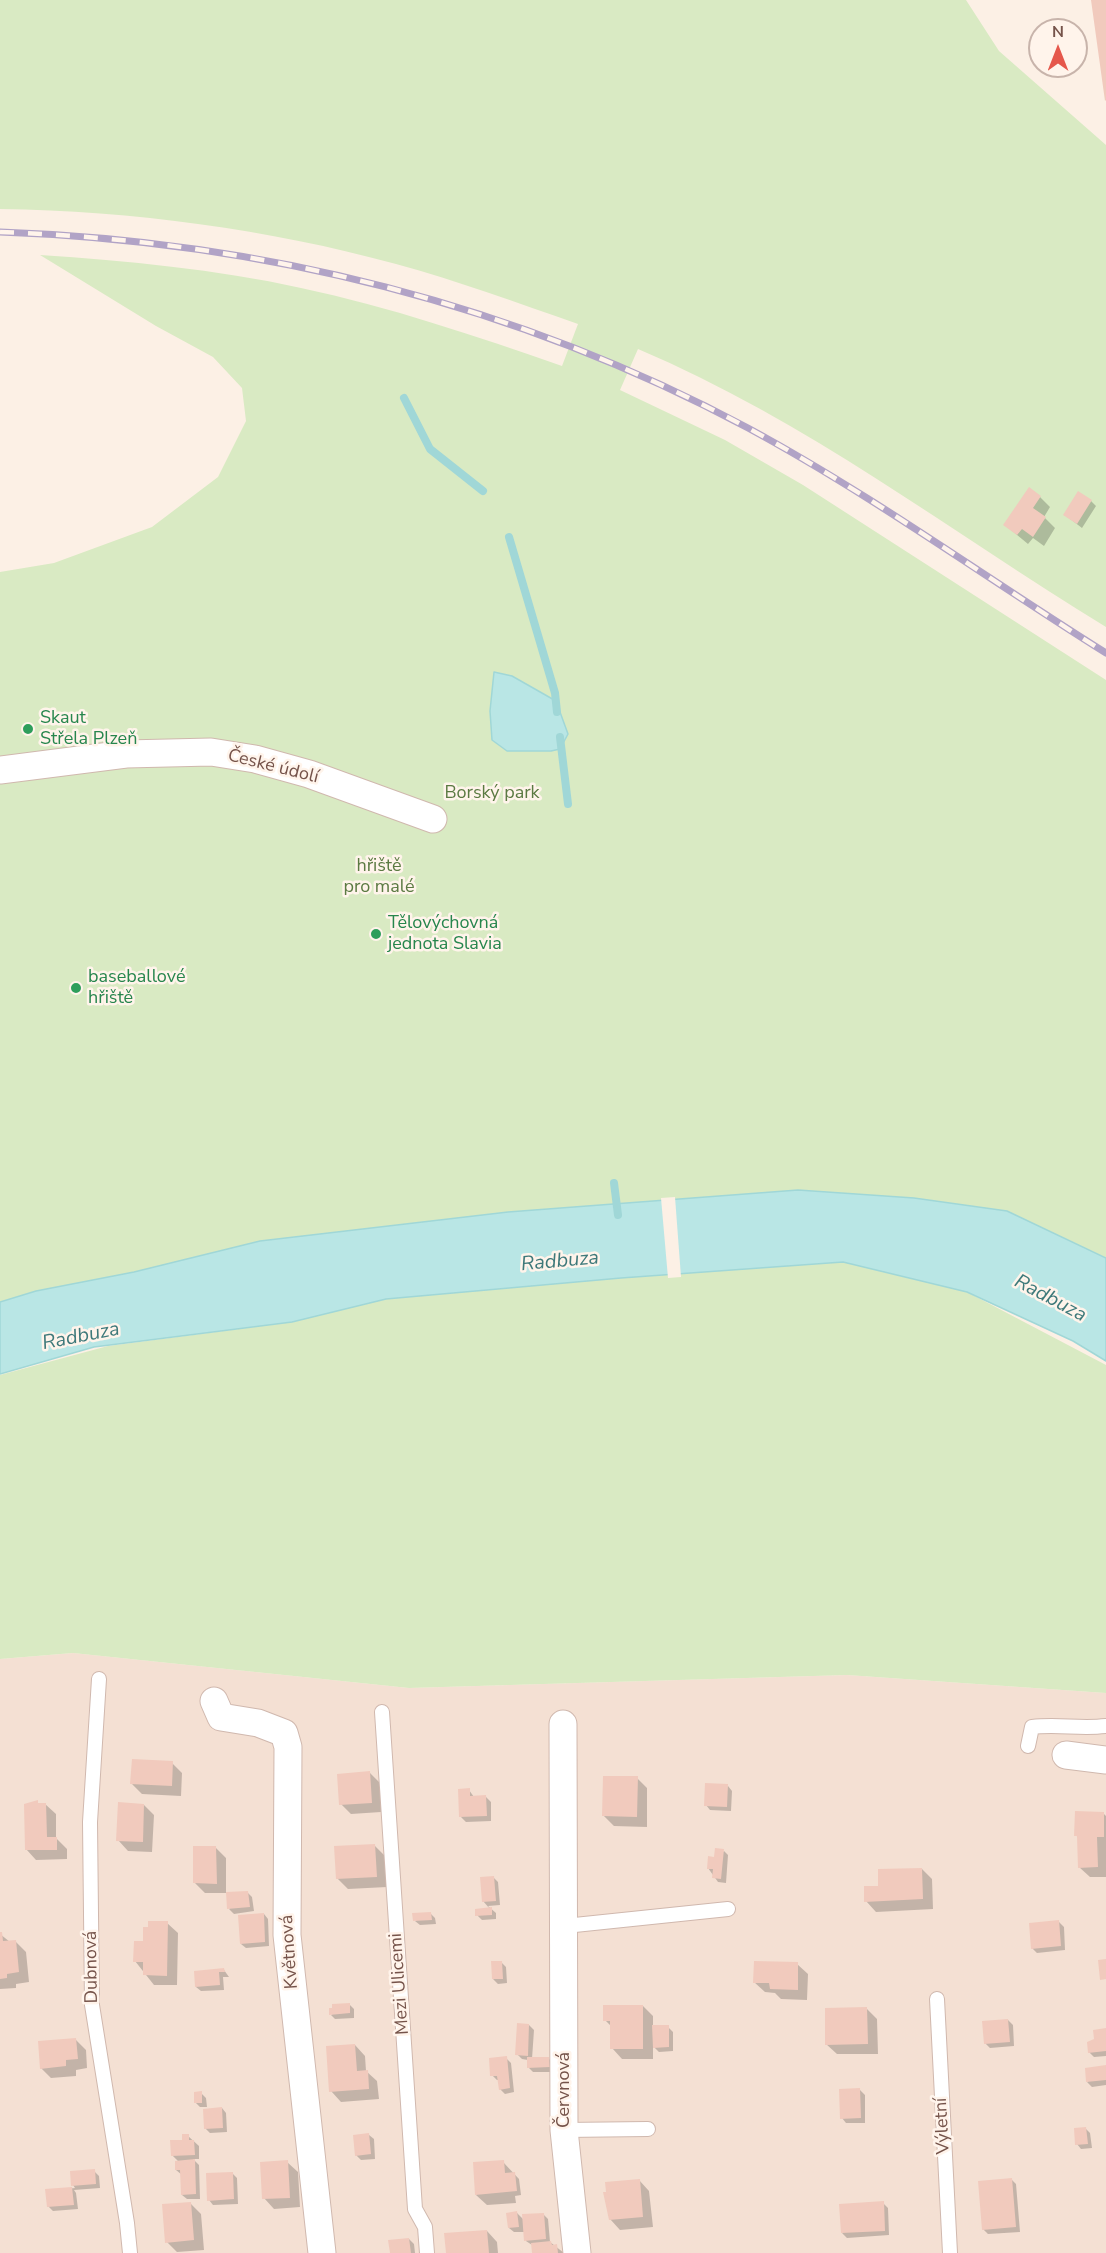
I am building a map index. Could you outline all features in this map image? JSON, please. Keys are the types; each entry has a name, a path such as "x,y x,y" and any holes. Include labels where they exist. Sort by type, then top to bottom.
{"street":[{"name":"České údolí","path":"0,770 126,754 211,752 255,759 309,774 433,819"},
{"name":"Květnová","path":"214,1701 221,1717 258,1723 284,1733 288,1747 287,1935 322,2253"},
{"name":"Červnová","path":"563,1724 564,2130 577,2253"},
{"path":"1066,1755 1106,1760"}],"lane":[{"name":"Dubnová","path":"99,1679 90,1822 92,2005 130,2253"},
{"name":"Mezi Ulicemi","path":"382,1712 415,2209 425,2227 427,2253"},
{"path":"1028,1746 1032,1727 1106,1726"},
{"path":"565,1926 728,1910"},
{"name":"Výletní","path":"937,1999 950,2253"},
{"path":"564,2130 648,2128"}],"shaded area":[{"path":"73,1653 409,1688 847,1675 1106,1693 1106,2253 0,2253 0,1659"}],"green space":[{"name":"Borský park","path":"0,0 966,0 999,51 1106,145 1106,627 819,443 700,377 638,349 620,390 725,440 803,485 1106,680 1106,1258 1007,1211 642,1203 521,1211 260,1241 134,1272 49,1289 0,1303 0,572 54,563 152,527 218,477 246,421 242,388 213,357 156,326 40,255 171,267 269,281 400,313 562,366 578,324 488,292 419,271 299,241 150,218 0,209"},
{"path":"843,1262 967,1292 1106,1365 1106,1693 847,1675 409,1688 73,1653 0,1659 0,1375 108,1346 292,1322 386,1299 621,1278"}],"water":[{"path":"494,672 512,676 556,701 568,734 560,749 507,751 492,740 490,711"},
{"name":"Radbuza","path":"798,1190 914,1198 1007,1211 1106,1258 1106,1361 1073,1341 967,1292 843,1262 621,1278 386,1299 292,1322 94,1347 0,1374 0,1302 36,1291 134,1272 260,1241 508,1212"}],"pier":[{"path":"675,1197 681,1277 668,1278 661,1198"}],"building":[{"path":"1091,0 1106,0 1105,101"},
{"path":"1029,487 1041,496 1033,508 1046,517 1033,537 1022,529 1017,535 1003,525"},
{"path":"1078,491 1092,500 1077,524 1063,515"},
{"path":"132,1759 173,1761 172,1786 130,1784"},
{"path":"370,1771 372,1803 339,1805 337,1774"},
{"path":"603,1776 638,1776 637,1817 602,1816"},
{"path":"705,1783 728,1784 727,1807 704,1806"},
{"path":"470,1788 470,1796 486,1795 487,1816 459,1817 458,1789"},
{"path":"38,1800 38,1803 46,1803 47,1837 57,1837 57,1850 25,1850 24,1804"},
{"path":"118,1802 144,1804 143,1842 116,1841"},
{"path":"1075,1811 1104,1812 1104,1837 1097,1837 1098,1867 1078,1868 1077,1836 1074,1836"},
{"path":"375,1844 377,1877 336,1879 334,1846"},
{"path":"193,1846 216,1846 217,1884 193,1883"},
{"path":"715,1848 724,1849 721,1879 712,1878 713,1869 707,1869 708,1856 714,1857"},
{"path":"922,1868 923,1899 864,1902 864,1886 878,1886 878,1869"},
{"path":"494,1876 496,1901 482,1902 480,1877"},
{"path":"248,1891 250,1907 227,1909 226,1892"},
{"path":"492,1907 492,1915 475,1916 475,1909"},
{"path":"431,1912 432,1920 413,1921 412,1913"},
{"path":"264,1913 265,1942 240,1944 238,1915"},
{"path":"1059,1920 1061,1946 1031,1949 1029,1923"},
{"path":"148,1921 168,1921 167,1976 143,1975 143,1962 133,1962 134,1941 143,1941 143,1927 148,1927"},
{"path":"0,1932 2,1932 3,1941 16,1940 19,1972 7,1974 7,1978 0,1979"},
{"path":"1106,1959 1106,1979 1100,1980 1098,1960"},
{"path":"491,1961 502,1961 503,1979 492,1979"},
{"path":"754,1961 798,1962 798,1990 770,1989 769,1983 753,1983"},
{"path":"224,1968 225,1972 219,1972 220,1985 195,1987 194,1971"},
{"path":"350,2003 350,2013 329,2015 329,2008 332,2008 332,2004"},
{"path":"603,2005 643,2005 643,2049 610,2049 610,2021 603,2021"},
{"path":"867,2007 868,2044 825,2045 825,2008"},
{"path":"1008,2019 1010,2042 984,2044 982,2021"},
{"path":"517,2023 529,2024 528,2056 515,2055"},
{"path":"652,2025 669,2025 669,2047 653,2048"},
{"path":"1106,2028 1106,2051 1088,2053 1087,2042 1094,2039 1093,2030"},
{"path":"76,2038 78,2059 66,2060 66,2066 40,2069 38,2041"},
{"path":"355,2044 357,2071 368,2070 369,2089 329,2092 326,2046"},
{"path":"507,2056 510,2088 499,2090 497,2076 490,2076 489,2058"},
{"path":"527,2057 549,2057 550,2067 527,2068"},
{"path":"1106,2065 1106,2080 1086,2082 1085,2068"},
{"path":"860,2088 861,2118 840,2119 839,2089"},
{"path":"202,2091 202,2103 194,2103 194,2092"},
{"path":"222,2107 223,2128 204,2129 203,2109"},
{"path":"1086,2127 1088,2144 1075,2145 1074,2128"},
{"path":"369,2133 371,2154 355,2156 353,2135"},
{"path":"182,2134 189,2134 189,2140 194,2140 195,2155 171,2156 170,2140 182,2140"},
{"path":"195,2159 196,2194 181,2195 180,2170 175,2170 175,2161"},
{"path":"288,2160 290,2198 262,2199 260,2162"},
{"path":"504,2160 505,2173 515,2172 517,2191 475,2195 473,2162"},
{"path":"95,2169 96,2184 71,2186 70,2171"},
{"path":"233,2172 234,2199 207,2201 206,2173"},
{"path":"1012,2178 1016,2227 982,2230 978,2181"},
{"path":"640,2179 643,2217 609,2220 603,2192 606,2192 605,2182"},
{"path":"72,2187 74,2205 47,2207 45,2189"},
{"path":"884,2201 885,2231 841,2233 839,2204"},
{"path":"191,2202 194,2240 165,2243 162,2204"},
{"path":"517,2211 519,2227 508,2228 506,2213"},
{"path":"544,2213 546,2239 524,2241 522,2214"},
{"path":"487,2230 489,2253 446,2253 444,2233"},
{"path":"409,2238 411,2253 390,2253 388,2240"},
{"path":"551,2241 552,2245 557,2244 558,2253 532,2253 531,2243"}],"waterway":[{"path":"404,398 430,449 483,491"},
{"path":"509,537 555,693 557,712"},
{"path":"560,737 568,804"},
{"path":"614,1183 618,1215"}],"railway":[{"path":"0,232 98,238 195,249 291,265 385,287 478,314 570,346 660,384 794,454 884,509 1106,653"}],"place":[{"name":"Skaut Střela Plzeň","path":"28,729"},
{"name":"Tělovýchovná jednota Slavia","path":"376,934"},
{"name":"baseballové hřiště","path":"76,988"}],"park label":[{"name":"hřiště pro malé","path":"379,877"}]}
